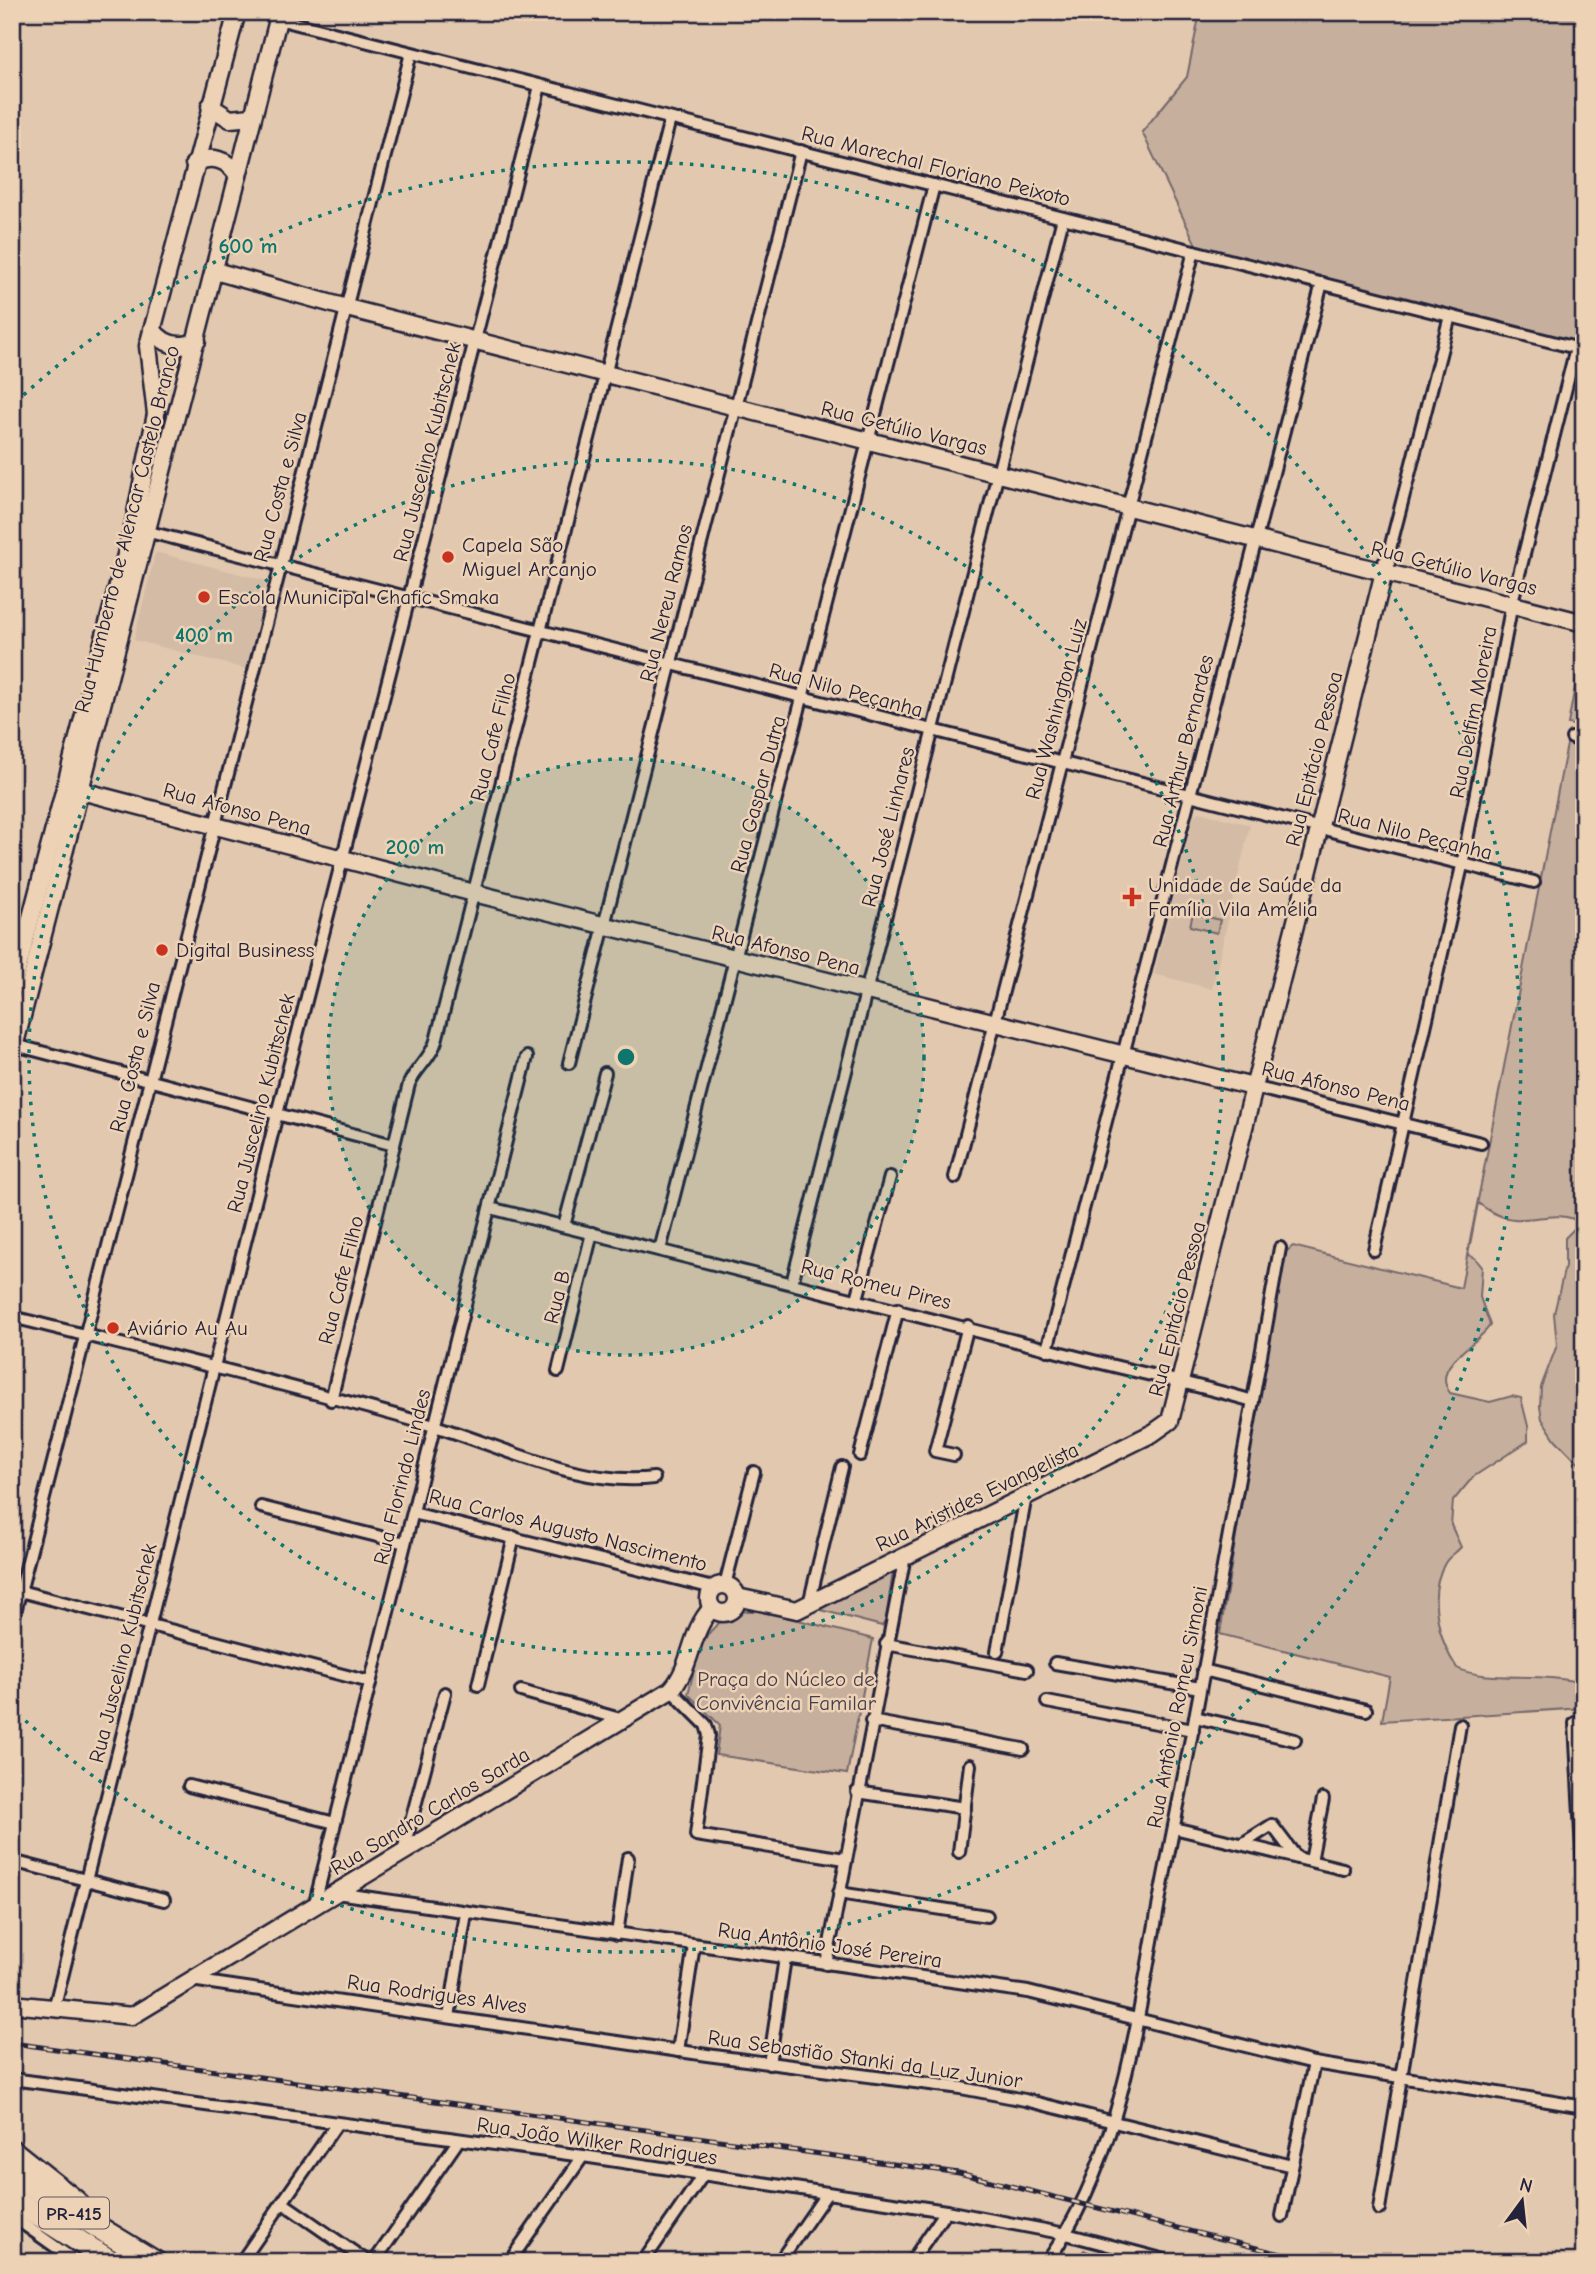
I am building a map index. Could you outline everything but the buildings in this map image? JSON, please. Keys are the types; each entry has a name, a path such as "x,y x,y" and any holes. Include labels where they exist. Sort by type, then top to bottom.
{"highway":[{"path":"12,2151 123,2242"},
{"path":"12,2162 18,2192 86,2262"},
{"path":"18,2192 123,2242"},
{"name":"PR-415","path":"18,2192 112,2262"},
{"name":"PR-415","path":"123,2242 155,2262"}],"street":[{"name":"Rua Humberto de Alencar Castelo Branco","path":"13,1048 153,437 155,397 147,354 152,329 194,164 237,12"},
{"name":"Rua Humberto de Alencar Castelo Branco","path":"12,990 149,532 279,16"},
{"name":"Rua Marechal Floriano Peixoto","path":"279,16 411,53 1580,349"},
{"name":"Rua Costa e Silva","path":"12,1624 16,1590 85,1335 411,53"},
{"name":"Rua Juscelino Kubitschek","path":"54,2009 277,1114 540,86"},
{"path":"210,106 230,119 253,117"},
{"name":"Rua Cafe Filho","path":"331,1400 409,1084 434,1049 670,118"},
{"name":"Rua Nereu Ramos","path":"569,1063 801,151"},
{"path":"194,164 205,159 218,159 228,163 238,176"},
{"name":"Rua Gaspar Dutra","path":"660,1250 933,185"},
{"name":"Rua José Linhares","path":"792,1283 1063,218"},
{"name":"Rua Washington Luiz","path":"955,1177 1194,251"},
{"name":"Rua Getúlio Vargas","path":"215,271 347,308 1257,540 1385,568 1584,623"},
{"name":"Rua Arthur Bernardes","path":"1047,1350 1322,283"},
{"name":"Rua Epitácio Pessoa","path":"1172,1416 1450,316"},
{"path":"152,329 159,338 175,345 197,341"},
{"name":"Rua Delfim Moreira","path":"1374,1250 1462,866 1513,604 1580,349"},
{"name":"Rua Nilo Peçanha","path":"149,532 1190,798 1534,882"},
{"name":"Rua Afonso Pena","path":"74,789 866,992 1481,1143"},
{"path":"13,1048 394,1145"},
{"name":"Rua Florindo Lindes","path":"314,1907 527,1057"},
{"path":"564,1226 604,1073"},
{"path":"857,1299 890,1177"},
{"name":"Rua Romeu Pires","path":"490,1208 968,1326 1047,1350 1181,1380 1253,1401"},
{"name":"Rua B","path":"558,1371 592,1233"},
{"name":"Rua Antônio Romeu Simoni","path":"1047,2262 1066,2234 1098,2171 1138,2021 1280,1248"},
{"path":"860,1455 898,1309"},
{"path":"12,1317 435,1426 586,1475 614,1480 654,1478"},
{"path":"954,1455 935,1451 968,1326"},
{"name":"Rua Aristides Evangelista","path":"803,1607 1153,1433 1172,1416"},
{"path":"803,1607 842,1467"},
{"path":"725,1590 709,1596 712,1608 720,1613 728,1612 735,1606 725,1590 754,1472"},
{"path":"997,1652 1026,1496"},
{"path":"261,1507 405,1543"},
{"name":"Rua Carlos Augusto Nascimento","path":"413,1513 803,1607"},
{"path":"478,1685 514,1537"},
{"path":"826,1964 857,1792 905,1556"},
{"path":"16,1590 370,1682"},
{"path":"712,1608 697,1628 684,1676 671,1690 706,1724 709,1735 696,1835 845,1859"},
{"path":"886,1644 1027,1670"},
{"path":"1055,1663 1200,1688"},
{"path":"1203,1670 1366,1710"},
{"name":"Rua Sandro Carlos Sarda","path":"54,2009 132,2017 671,1690"},
{"path":"521,1691 620,1719"},
{"path":"403,1851 445,1693"},
{"path":"1047,1702 1193,1730"},
{"path":"1195,1717 1295,1740"},
{"path":"871,1721 1023,1749"},
{"path":"1575,1723 1584,1888"},
{"path":"1379,2209 1460,1725"},
{"path":"959,1852 971,1765"},
{"path":"189,1786 335,1822"},
{"path":"857,1792 965,1808"},
{"path":"1311,1861 1323,1799"},
{"path":"1242,1844 1272,1825 1297,1858"},
{"path":"1174,1828 1343,1869"},
{"path":"617,1934 628,1858"},
{"path":"12,1861 164,1900"},
{"name":"Rua Antônio José Pereira","path":"336,1893 1028,1992 1314,2063 1399,2080 1584,2107"},
{"path":"839,1893 987,1916"},
{"path":"449,2017 466,1913"},
{"path":"678,2051 694,1945"},
{"path":"769,2064 785,1958"},
{"name":"Rua Rodrigues Alves","path":"190,1980 678,2051"},
{"path":"12,2004 54,2009"},
{"name":"Rua Sebastião Stanki da Luz Junior","path":"678,2051 961,2088 1024,2100 1112,2124 1292,2166"},
{"path":"1282,2216 1314,2063"},
{"name":"Rua João Wilker Rodrigues","path":"12,2080 583,2156 946,2211 1066,2234 1173,2262"},
{"path":"240,2262 336,2125"},
{"path":"374,2262 458,2141"},
{"path":"509,2262 583,2156"},
{"path":"643,2262 703,2175"},
{"path":"18,2192 77,2262"},
{"path":"779,2262 827,2193"},
{"path":"283,2203 368,2262"},
{"path":"911,2262 946,2211"}],"shaded area":[{"name":"Escola Municipal Chafic Smaka","path":"155,554 267,581 246,669 134,640"},
{"path":"1199,812 1250,825 1212,989 1154,974 1194,815"}],"green space":[{"path":"1200,12 1584,12 1584,349 1198,249 1142,132 1187,77"},
{"path":"1584,639 1584,727 1568,724"},
{"path":"1569,734 1584,736 1584,1469 1555,1439 1542,1419 1540,1407 1541,1387 1557,1345 1554,1314 1565,1266 1565,1238 1580,1223 1557,1216 1509,1218 1495,1214 1478,1203 1468,1255 1475,1258 1482,1267 1480,1297 1490,1325 1451,1364 1445,1383 1450,1393 1490,1402 1512,1396 1521,1398 1528,1426 1528,1441 1473,1477 1453,1501 1451,1525 1461,1547 1445,1563 1437,1588 1436,1602 1440,1630 1457,1668 1483,1675 1552,1678 1584,1684 1584,1708 1382,1721 1390,1677 1220,1634 1282,1255 1293,1246 1461,1288"},
{"path":"1193,913 1220,920 1217,933 1190,926"},
{"path":"893,1571 886,1620 882,1626 817,1609"},
{"name":"Praça do Núcleo de Convivência Familar","path":"746,1611 763,1611 873,1639 847,1774 716,1755 720,1725 688,1694 703,1642 719,1623"},
{"path":"1084,2250 1107,2262 1076,2262"}],"railway":[{"path":"12,2043 959,2173 1313,2262"}],"place":[{"name":"Capela São Miguel Arcanjo","path":"448,557"},
{"name":"Escola Municipal Chafic Smaka","path":"204,597"},
{"name":"Unidade de Saúde da Família Vila Amélia","path":"1132,897"},
{"name":"Digital Business","path":"162,950"},
{"name":"Aviário Au Au","path":"113,1328"}]}
